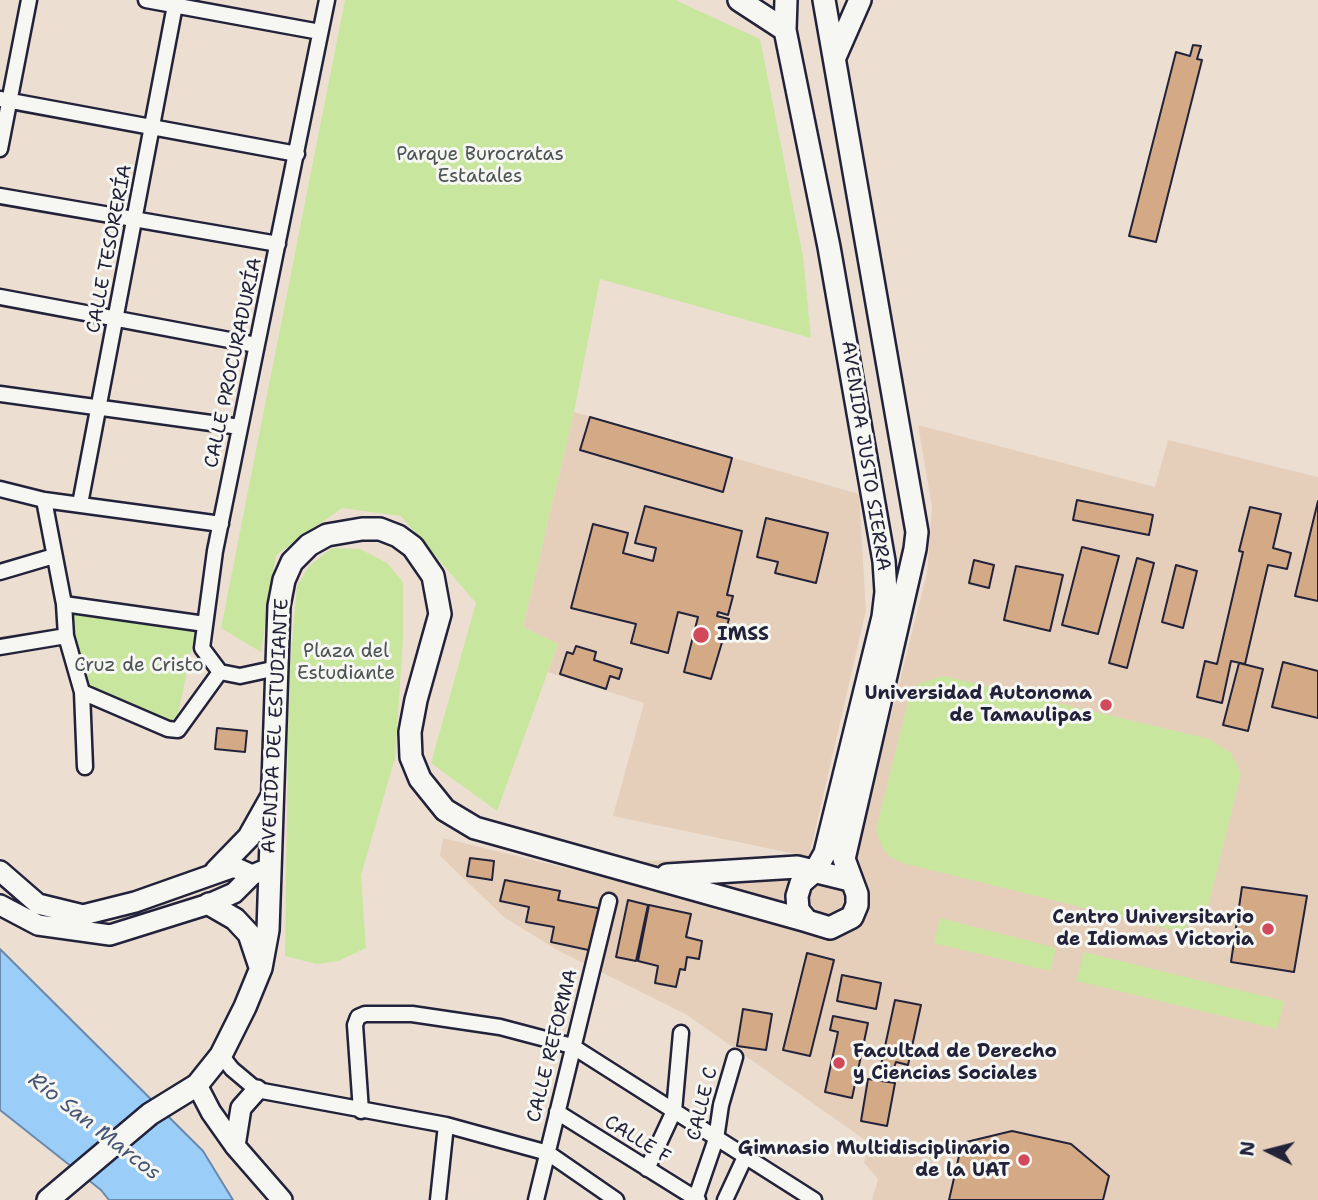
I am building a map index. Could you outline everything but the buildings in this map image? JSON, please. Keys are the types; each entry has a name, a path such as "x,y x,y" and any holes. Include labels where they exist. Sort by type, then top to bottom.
{"main road":[{"path":"739,0 785,30"},
{"name":"AVENIDA JUSTO SIERRA","path":"786,0 785,30 829,247 884,561 886,592 883,617 830,831 815,871 801,883 797,896 797,910 807,921 830,928 852,917 857,905 857,894 844,859 915,549 916,532 824,0"},
{"path":"835,57 860,0"},
{"path":"829,247 866,237"},
{"name":"AVENIDA DEL ESTUDIANTE","path":"48,1200 188,1089 221,1055 261,968 268,930 261,872 272,796 279,606 284,580 292,562 310,545 346,530 380,529 398,536 424,561 433,576 440,614 415,700 410,732 411,757 420,779 445,810 475,828 643,873"},
{"path":"216,872 248,836 272,796"},
{"path":"0,871 38,904 83,915 135,902 234,867 261,872"},
{"path":"643,873 685,876 797,867 850,880"},
{"path":"0,905 38,925 110,935 209,904 234,893 261,872"},
{"path":"643,873 807,921"},
{"path":"209,904 234,919 249,934 261,968"},
{"path":"188,1089 211,1112 235,1146 282,1200"},
{"path":"235,1146 237,1119 241,1108 257,1090"}],"street":[{"path":"0,149 5,100 29,0"},
{"path":"146,0 175,3 320,32"},
{"name":"CALLE PROCURADURÍA","path":"220,672 202,648 205,624 221,524 256,345 298,154 327,0"},
{"name":"CALLE TESORERÍA","path":"80,504 175,3"},
{"path":"5,100 298,154"},
{"path":"0,196 278,244"},
{"path":"0,297 256,345"},
{"path":"0,394 97,410 240,427"},
{"path":"0,489 44,500 221,524"},
{"path":"44,500 64,604 66,636 82,692 85,767"},
{"path":"0,572 54,556"},
{"path":"64,604 205,624"},
{"path":"0,647 66,636"},
{"path":"82,692 168,729 178,730 220,672 240,676 277,668"},
{"name":"CALLE REFORMA","path":"536,1200 609,901"},
{"path":"361,1111 355,1025 358,1017 365,1014 412,1014 500,1027 572,1046 812,1199"},
{"path":"647,1169 674,1111 681,1032"},
{"path":"221,1055 232,1069 257,1090 446,1125 548,1153 616,1200"},
{"name":"CALLE C","path":"696,1200 716,1139 735,1057"},
{"name":"CALLE F","path":"557,1112 696,1200"},
{"path":"438,1200 446,1125"},
{"path":"725,1200 745,1157"}],"shaded area":[{"name":"Universidad Autonoma de Tamaulipas","path":"574,412 859,494 866,610 809,857 856,854 927,573 932,507 918,425 1155,487 1168,440 1318,477 1318,1200 872,1200 878,1179 864,1163 868,1142 687,1015 557,950 504,917 440,856 443,838 636,885 645,861 805,856 613,816 644,703 548,672 558,644 523,627"}],"green space":[{"name":"Parque Burocratas Estatales","path":"345,0 675,0 760,39 803,256 811,338 600,279 574,412 523,627 558,644 497,811 431,763 476,603 401,516 342,508 276,555 261,652 221,628"},
{"name":"Plaza del Estudiante","path":"332,548 360,549 387,563 403,582 403,640 395,758 361,875 366,948 338,961 317,964 285,956 289,677 297,586 309,566"},
{"name":"Cruz de Cristo","path":"72,609 196,628 177,719 172,729 86,688 74,643"},
{"path":"944,676 1209,739 1231,753 1241,774 1207,911 1200,919 1181,930 1169,929 903,863 890,857 882,847 876,830 910,694 920,683"},
{"path":"940,918 1056,948 1050,971 934,943"},
{"path":"1084,952 1284,1001 1277,1029 1076,981"}],"water":[{"name":"Río San Marcos","path":"0,949 203,1151 233,1200 109,1200 101,1190 0,1110"}],"place":[{"name":"IMSS","path":"701,635"},
{"name":"Universidad Autonoma de Tamaulipas","path":"1106,705"},
{"name":"Centro Universitario de Idiomas Victoria","path":"1268,929"},
{"name":"Facultad de Derecho y Ciencias Sociales","path":"839,1063"},
{"name":"Gimnasio Multidisciplinario de la UAT","path":"1024,1160"}]}
